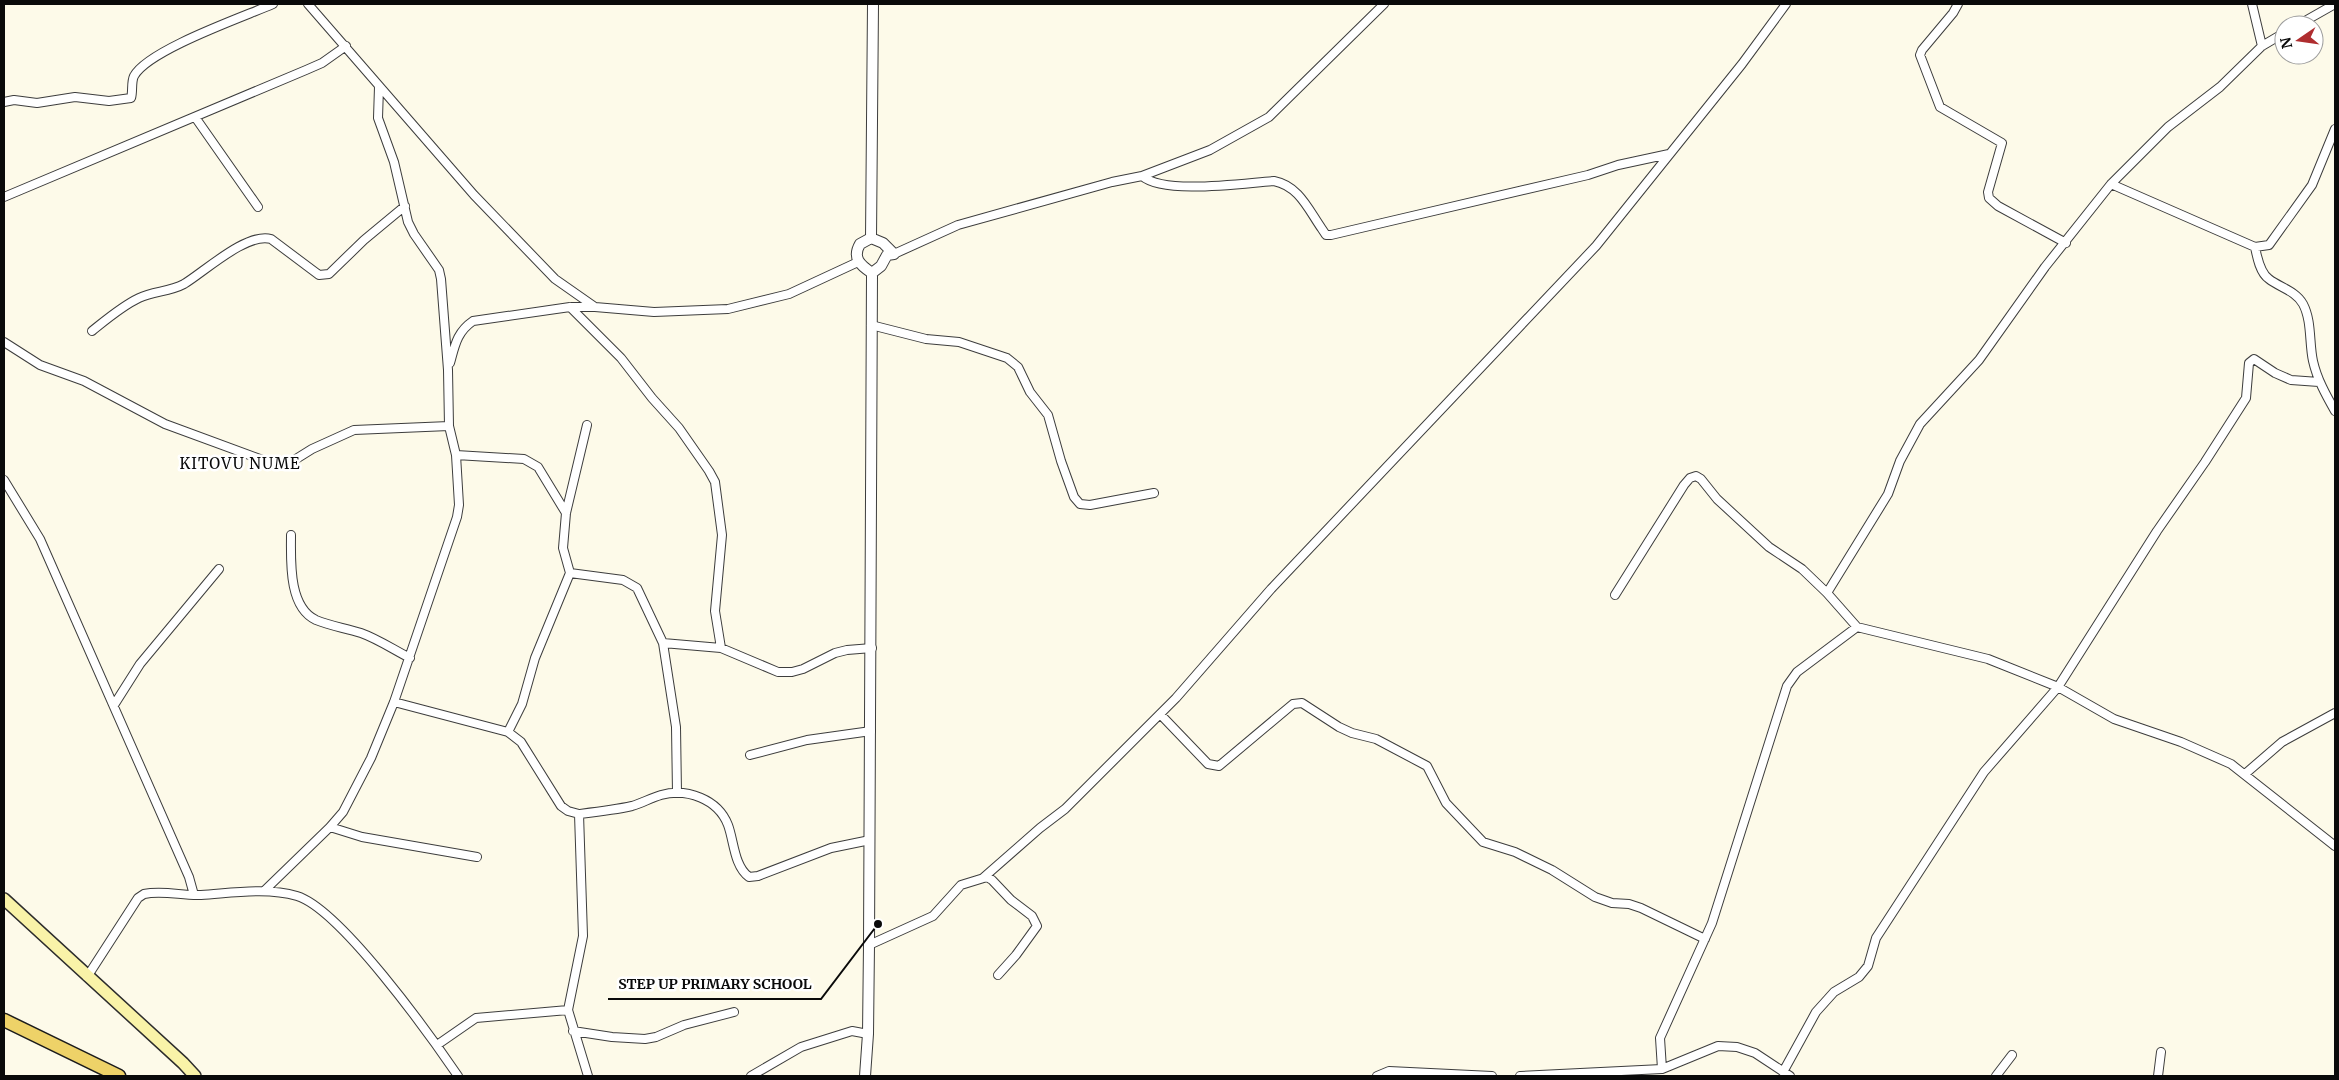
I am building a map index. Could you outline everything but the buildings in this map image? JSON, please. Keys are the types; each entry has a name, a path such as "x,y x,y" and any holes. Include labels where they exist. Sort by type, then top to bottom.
{"main road":[{"path":"4,899 195,1076"},
{"path":"4,1020 119,1076"}],"street":[{"path":"4,102 14,100 37,103 75,97 109,101 131,98 134,76 144,66 190,38 272,4"},
{"path":"308,4 474,195 555,279 595,307"},
{"path":"871,238 873,4"},
{"path":"872,273 881,266 887,255 894,254 958,225 1112,182 1142,176 1210,150 1270,117 1384,4"},
{"path":"869,946 933,916 962,886 984,878 1064,809 1160,714 1272,589 1596,246 1742,64 1786,4"},
{"path":"1958,4 1920,55 1936,99 1947,113 1981,129 2002,143 1988,192 1989,198 1998,206 2066,243"},
{"path":"2252,4 2262,46"},
{"path":"2316,15 2335,4"},
{"path":"1827,593 1888,494 1900,460 1920,424 1979,360 2045,268 2111,184 2168,127 2220,87 2262,46 2274,39"},
{"path":"4,197 322,63 346,46"},
{"path":"264,891 343,812 371,758 410,658 457,517 459,505 456,455 449,426 448,370 441,279 433,261 414,234 394,162 378,118 379,87"},
{"path":"195,117 258,207"},
{"path":"2111,184 2255,247 2269,245 2312,185 2335,129"},
{"path":"1142,176 1155,183 1175,187 1274,181 1285,183 1296,190 1322,229 1326,234 1331,235 1578,177 1618,164 1669,154"},
{"path":"92,332 113,313 140,297 176,288 224,255 264,238 271,239 319,275 329,274 364,240 405,206"},
{"path":"872,273 858,262 857,250 860,244 871,238 878,240 894,254"},
{"path":"2255,247 2259,263 2268,278 2278,283 2302,302 2306,312 2313,362 2319,382 2335,411"},
{"path":"448,370 457,337 464,327 474,321 570,307 654,312 728,310 789,294 858,262"},
{"path":"865,1076 868,1034 872,648 872,273"},
{"path":"570,307 621,358 652,398 679,428 715,482 722,535 715,611 721,648"},
{"path":"871,325 926,340 959,342 1008,358 1018,367 1030,392 1048,415 1061,462 1074,497 1080,504 1090,505 1154,493"},
{"path":"4,342 40,365 84,381 165,424 278,466 288,464 312,449 354,430 449,426"},
{"path":"1783,1072 1816,1012 1834,992 1859,977 1868,966 1876,938 1984,772 2058,687 2157,531 2246,398 2249,363 2254,359 2275,373 2291,380 2319,382"},
{"path":"508,732 522,704 535,658 570,573 563,548 566,513 587,424"},
{"path":"456,455 524,459 531,462 538,467 566,513"},
{"path":"1615,595 1684,485 1690,478 1696,476 1701,479 1717,499 1769,547 1802,569 1858,627 1988,659 2058,687 2114,719 2181,742 2231,764 2335,846"},
{"path":"4,480 40,539 189,877 194,895"},
{"path":"291,535 291,574 296,593 306,613 315,620 363,634 410,658"},
{"path":"114,704 140,664 219,569"},
{"path":"570,573 623,580 637,588 663,643 676,727 677,793"},
{"path":"1662,1069 1660,1038 1705,939 1787,686 1798,672 1858,627"},
{"path":"663,643 707,645 721,648 778,672 792,672 835,653 872,648"},
{"path":"394,702 508,732 521,742 561,806 568,811 579,814 619,808 662,795 677,793 709,800 720,809 728,824 740,868 749,877 766,874 831,848 870,840"},
{"path":"1160,714 1208,764 1220,766 1293,704 1302,703 1345,730 1376,739 1427,766 1446,803 1483,842 1515,852 1552,870 1595,897 1641,908 1705,939"},
{"path":"2246,774 2282,742 2335,713"},
{"path":"750,755 807,740 871,731"},
{"path":"579,814 583,929 568,1010 588,1076"},
{"path":"330,827 362,837 477,857"},
{"path":"984,878 987,877 992,880 1011,900 1032,916 1037,926 1016,955 998,975"},
{"path":"87,977 138,898 151,893 194,895 264,891 297,896 318,906 362,951 437,1045 458,1076"},
{"path":"437,1045 476,1018 568,1010"},
{"path":"573,1031 612,1037 644,1039 656,1037 684,1025 734,1012"},
{"path":"751,1076 801,1047 852,1031 868,1034"},
{"path":"1520,1076 1662,1069 1718,1046 1737,1047 1755,1053 1790,1076"},
{"path":"2158,1076 2161,1052"},
{"path":"1996,1076 2012,1055"},
{"path":"1377,1076 1389,1071 1492,1076"}],"place":[{"name":"STEP UP PRIMARY SCHOOL","path":"878,924"}],"district":[{"name":"KITOVU NUME","path":"240,464"}]}
